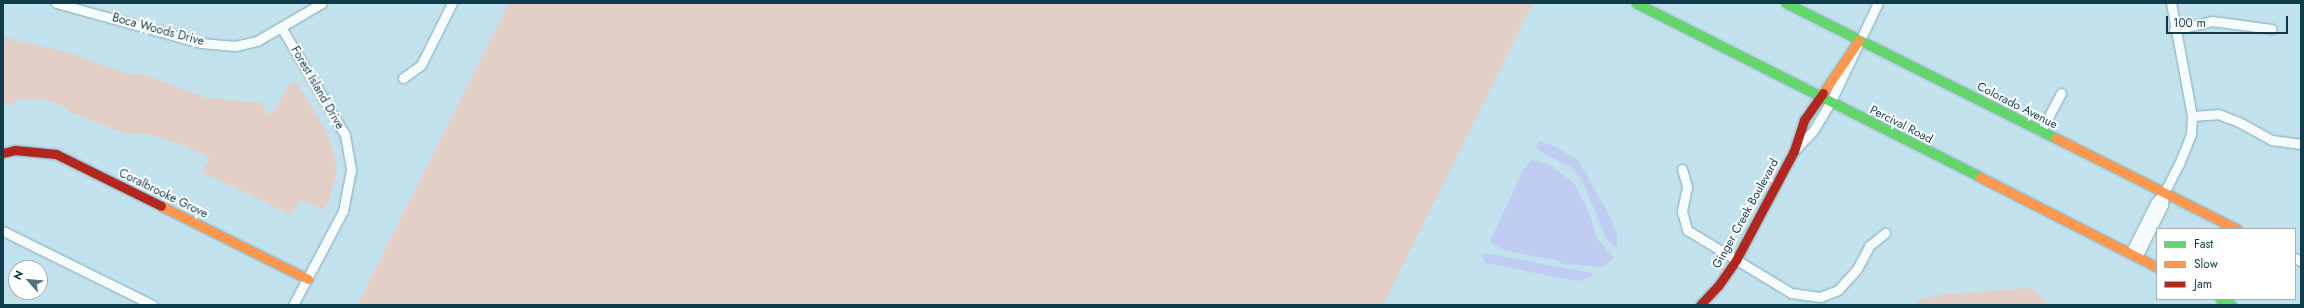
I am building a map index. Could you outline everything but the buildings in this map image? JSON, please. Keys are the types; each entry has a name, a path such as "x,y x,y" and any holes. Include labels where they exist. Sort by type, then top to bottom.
{"street":[{"name":"Boca Woods Drive","path":"56,3 202,43 235,46 257,41 322,3"},
{"path":"404,78 421,65 452,3"},
{"name":"Percival Road","path":"1636,3 1819,98 2156,266"},
{"name":"Colorado Avenue","path":"1786,3 2235,228"},
{"name":"Ginger Creek Boulevard","path":"1794,152 1813,130 1830,103 1847,72 1859,40 1878,3"},
{"path":"2133,255 2163,205 2164,193 2179,164 2191,134 2192,116 2174,30 2171,3"},
{"path":"2174,30 2212,22 2271,29"},
{"name":"Forest Island Drive","path":"282,27 344,135 351,170 343,211 293,305"},
{"name":"Ginger Creek Boulevard","path":"1700,305 1718,286 1736,260 1794,152 1804,120 1859,40"},
{"path":"2041,131 2061,93"},
{"path":"2192,116 2218,114 2240,122 2272,140 2301,144"},
{"name":"Coralbrooke Grove","path":"3,153 16,150 56,154 308,279"},
{"path":"1682,169 1687,187 1682,211 1687,230 1791,292 1820,296 1838,290 1857,269 1869,246 1885,233"},
{"path":"3,231 153,305"},
{"path":"2222,300 2232,305"}],"shaded area":[{"path":"509,3 1533,3 1383,305 357,305"},
{"path":"3,37 74,54 122,72 145,75 203,97 262,103 267,113 272,114 290,84 296,81 325,129 333,150 337,171 329,203 323,209 300,200 291,215 202,172 210,158 183,145 152,135 124,133 68,111 64,106 43,99 16,99 16,103 3,104"},
{"path":"2029,288 2040,294 2047,305 1914,305 1920,299 1946,294"}],"water":[{"path":"1539,141 1556,147 1579,161 1609,215 1617,235 1617,246 1614,247 1607,240 1582,180 1572,168 1538,150 1536,146"},
{"path":"1532,160 1550,165 1574,183 1589,212 1597,238 1614,258 1603,267 1561,264 1559,261 1503,250 1491,243 1491,239 1523,170"},
{"path":"1485,253 1592,273 1594,275 1579,281 1555,277 1486,263 1482,257"}],"traffic: fast":[{"path":"1636,3 1980,177"},
{"path":"1786,3 2056,138"},
{"path":"2222,300 2232,305"}],"traffic: slow":[{"path":"1823,93 1859,40"},
{"path":"2056,138 2235,228"},
{"path":"1980,177 2156,266"},
{"path":"161,206 308,279"}],"traffic: jam":[{"path":"1700,305 1718,286 1736,260 1794,151 1804,120 1823,93"},
{"path":"3,153 15,150 56,154 161,206"}]}
